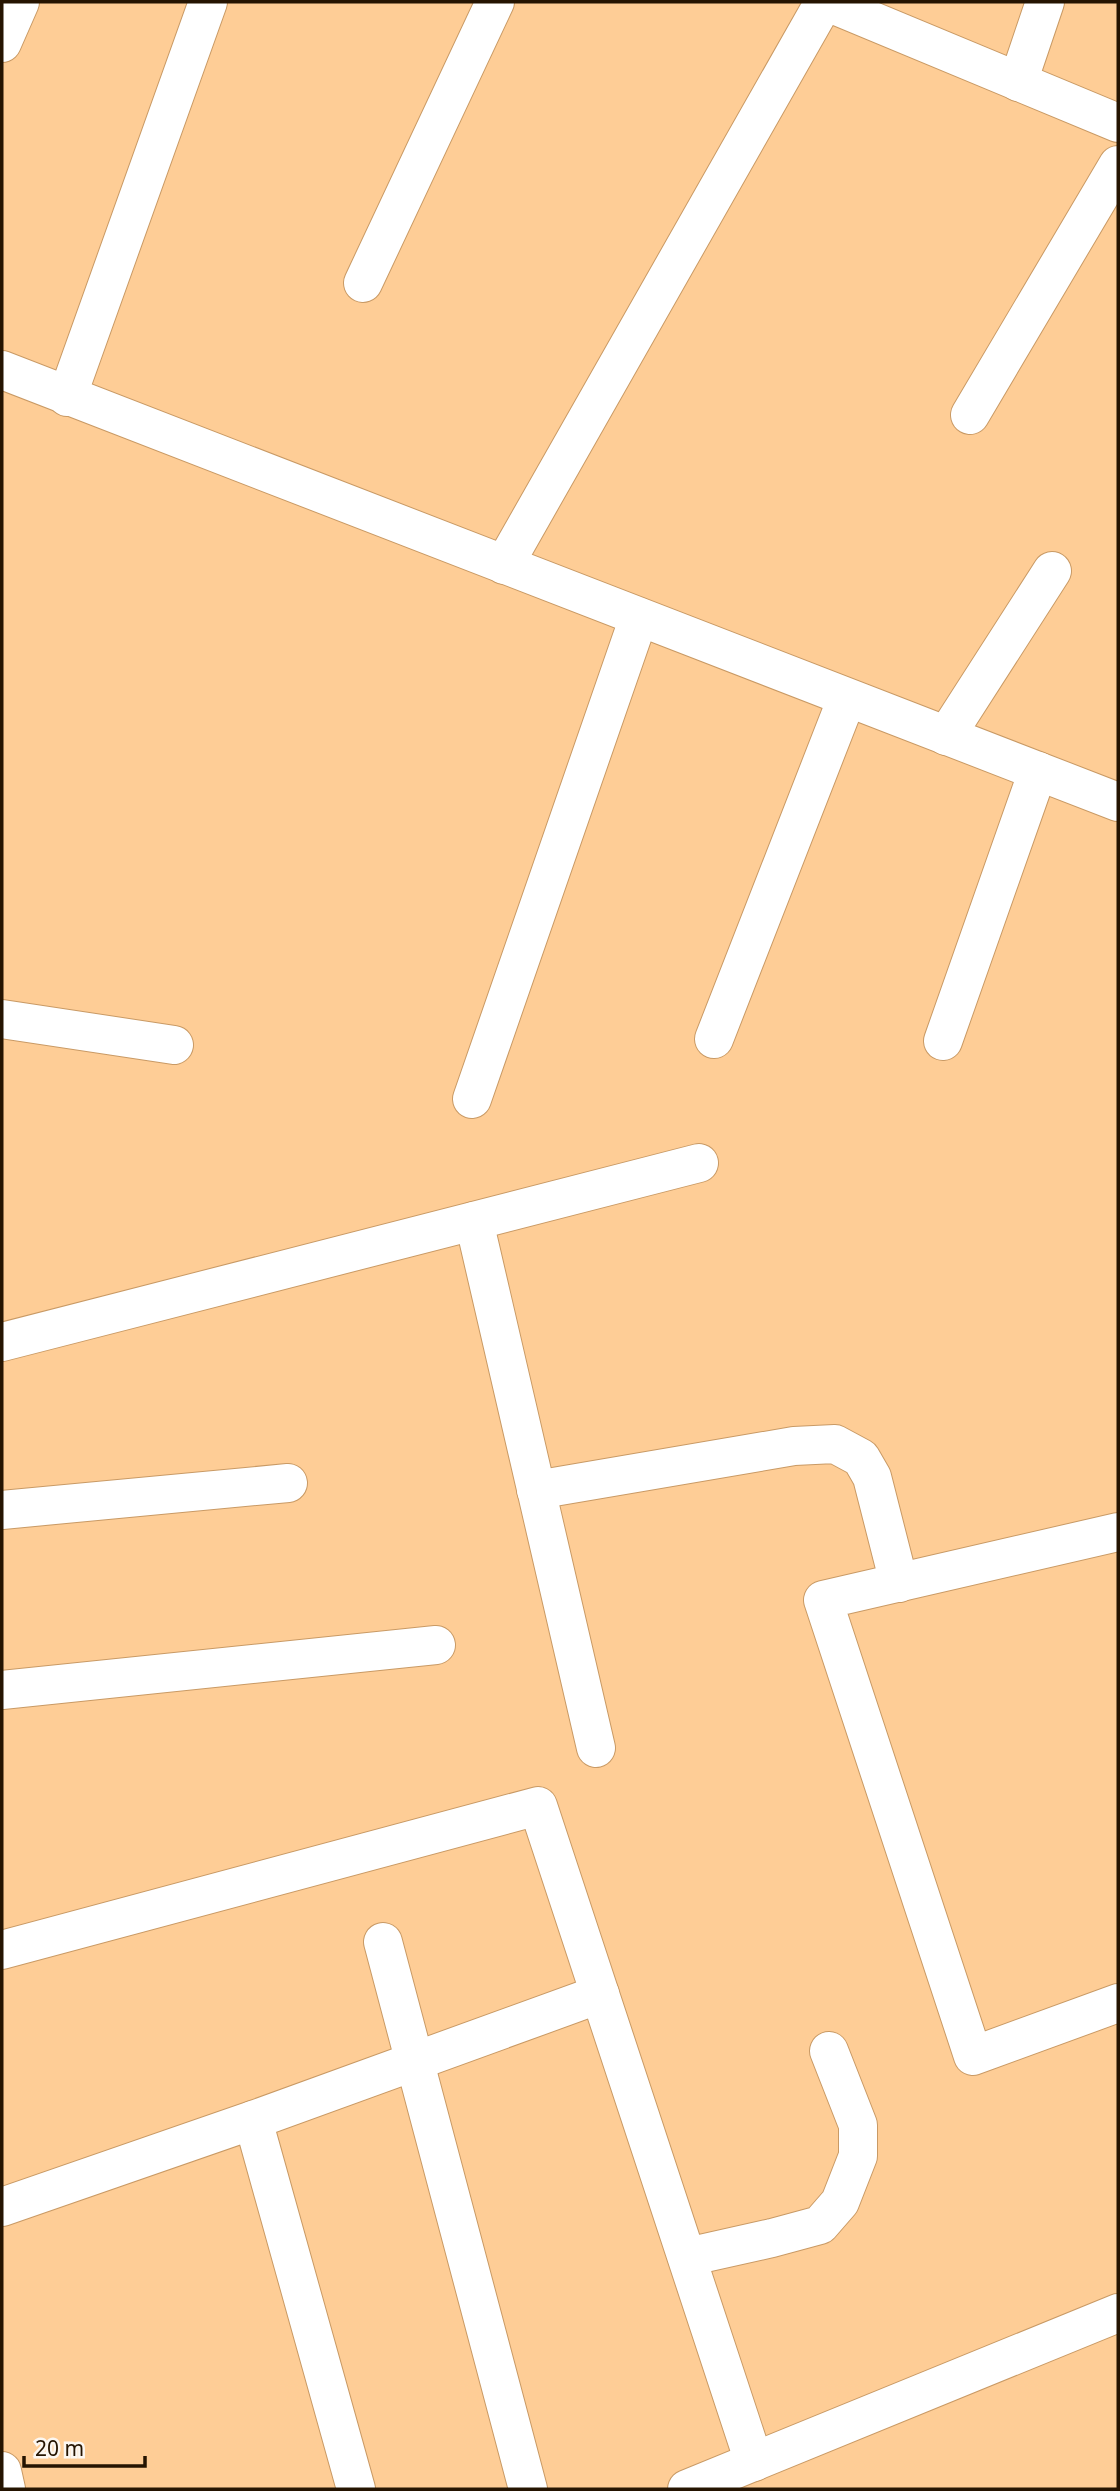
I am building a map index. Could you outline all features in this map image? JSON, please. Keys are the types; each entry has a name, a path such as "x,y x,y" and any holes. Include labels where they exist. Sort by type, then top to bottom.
{"street":[{"path":"2,43 20,2"},
{"path":"67,397 208,2"},
{"path":"363,282 495,2"},
{"path":"504,565 826,2 1118,123"},
{"path":"1018,82 1045,2"},
{"path":"970,415 1118,165"},
{"path":"2,370 1118,802"},
{"path":"946,736 1052,571"},
{"path":"472,1098 639,617"},
{"path":"714,1039 846,698"},
{"path":"943,1041 1038,771"},
{"path":"2,1018 174,1045"},
{"path":"2,1342 699,1163"},
{"path":"474,1221 596,1748"},
{"path":"536,1490 794,1446 835,1444 861,1458 872,1477 900,1583"},
{"path":"2,1510 288,1483"},
{"path":"1118,1532 824,1600 973,2056 1118,2003"},
{"path":"2,1690 436,1645"},
{"path":"2,1950 538,1806 754,2462"},
{"path":"383,1942 528,2489"},
{"path":"2,2207 253,2120 600,1994"},
{"path":"687,2257 820,2225 840,2202 858,2156 858,2125 829,2052"},
{"path":"253,2120 356,2489"},
{"path":"687,2489 1118,2313"},
{"path":"2,2471 6,2489"}]}
